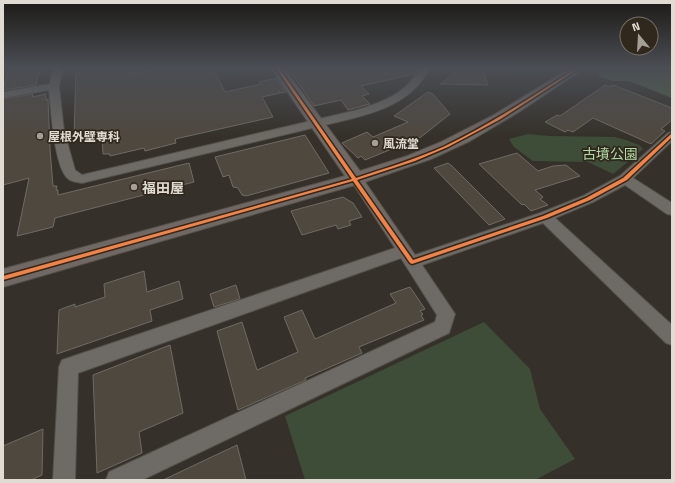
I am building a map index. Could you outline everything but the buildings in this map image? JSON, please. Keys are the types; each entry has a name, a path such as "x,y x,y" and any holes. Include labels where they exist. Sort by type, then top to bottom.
{"street":[{"path":"3,95 28,91"},
{"path":"54,91 58,131 70,172 74,177 82,179 316,124 377,107 408,91"},
{"path":"117,480 443,327 446,314 356,179 293,91"},
{"path":"3,278 356,179 396,166 446,146 482,128 543,91"},
{"path":"64,480 69,367 408,256 545,217 588,200 625,179 672,135"},
{"path":"625,179 672,210"},
{"path":"545,217 672,337"}],"green space":[{"path":"653,91 672,91 672,98"},
{"name":"古墳公園","path":"528,134 550,136 615,137 639,145 643,149 613,174 588,162 533,161 514,147 509,139"},
{"path":"484,322 530,369 540,409 575,459 535,480 305,480 285,416"}],"cycle path":[{"path":"293,91 412,262 545,217 588,199 625,179 672,135"},
{"path":"3,278 356,179 413,160 447,146 481,128 543,91"}],"place":[{"name":"屋根外壁専科","path":"40,136"},
{"name":"風流堂","path":"375,143"},
{"name":"福田屋","path":"134,187"}]}
